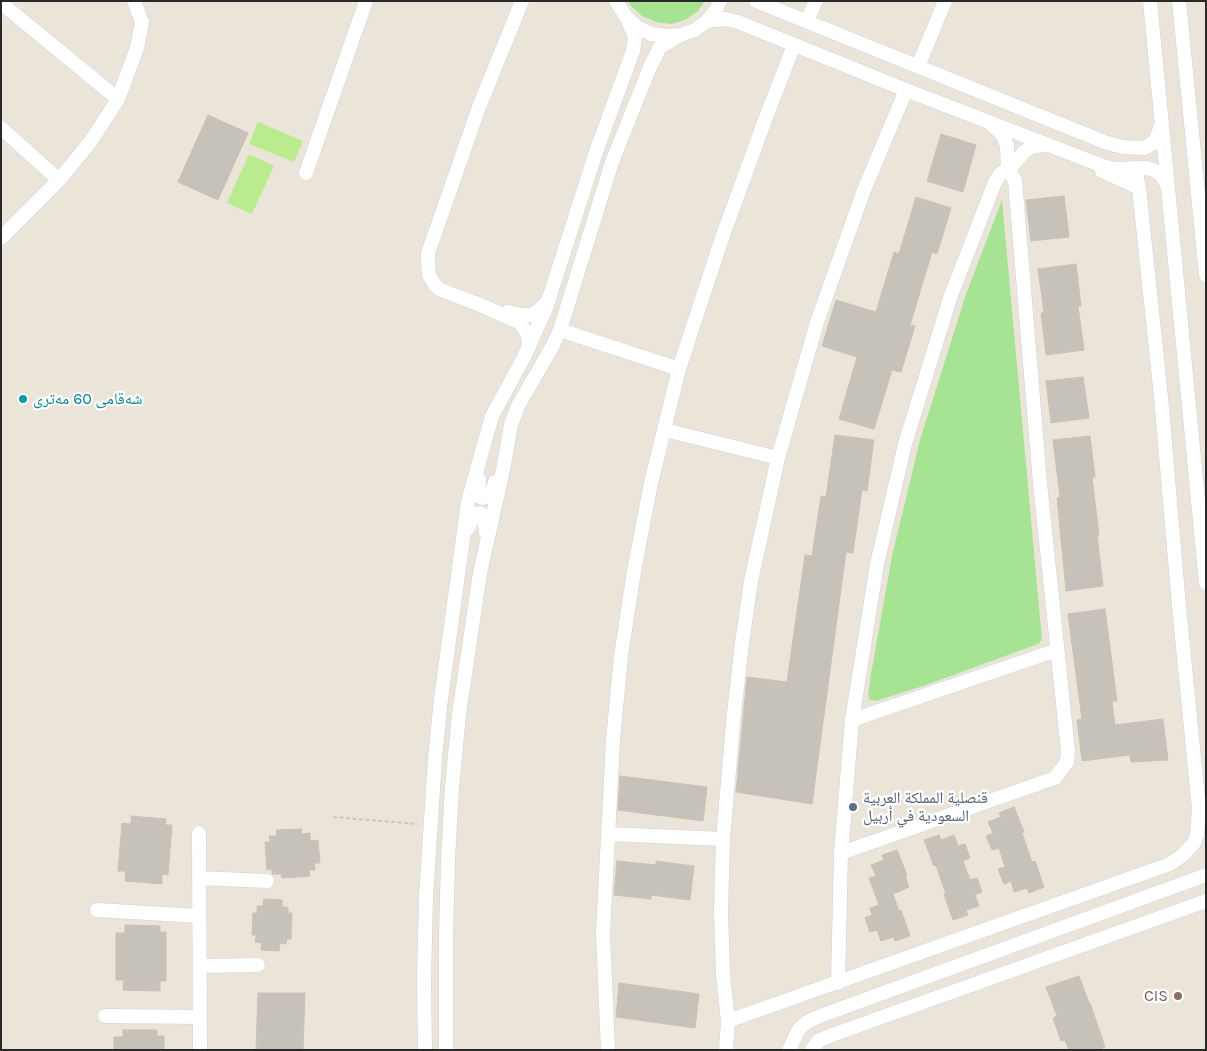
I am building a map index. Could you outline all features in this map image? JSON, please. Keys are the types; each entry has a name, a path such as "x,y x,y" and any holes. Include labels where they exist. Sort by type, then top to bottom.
{"street":[{"path":"1,238 59,180 91,141 118,99 137,48 142,22 134,1"},
{"path":"306,172 366,1"},
{"path":"522,1 478,107 428,253 429,275 434,285 441,290 515,319 520,323 528,336 528,348"},
{"path":"446,1050 446,937 452,787 459,714 469,642 486,546 511,425 518,406 560,330 612,162 650,66 660,47 681,35 695,30 707,21 716,10 720,1"},
{"path":"756,1 1123,148 1144,148 1155,142 1162,121"},
{"path":"807,21 816,1"},
{"path":"918,66 945,1"},
{"path":"1150,1 1168,188 1200,471 1206,583"},
{"path":"1180,1 1206,275"},
{"path":"425,1050 424,963 430,825 439,709 468,502 492,416 528,348 548,301 596,152 633,51 635,37 626,17 616,2"},
{"path":"1,3 118,99"},
{"path":"626,17 637,27 651,34 681,35"},
{"path":"707,21 726,19 738,22 906,90 1095,163 1114,169 1146,168 1159,172 1168,188"},
{"path":"608,1050 604,933 613,740 621,656 634,571 651,483 679,369 722,238 794,45"},
{"path":"726,1050 728,1021 723,975 721,911 723,840 742,643 751,581 778,458 817,322 864,190 906,90"},
{"path":"841,853 1055,778 1066,762 1068,751 1040,473 1016,180 1008,170 1007,146 1003,135 989,122"},
{"path":"1,128 59,180"},
{"path":"1095,163 1106,162 1112,156 1113,150 1107,143"},
{"path":"838,983 841,853 852,720 877,564 905,444 950,298 995,182 1001,173 1008,170 1021,154 1030,148 1048,145"},
{"path":"728,1021 1170,864 1189,849 1198,835 1199,809 1161,397 1139,188 1132,168 1123,164 1122,158 1125,152 1133,148"},
{"path":"1066,152 1095,169 1139,188"},
{"path":"483,306 526,316 538,311 548,301"},
{"path":"560,330 679,369"},
{"path":"665,430 778,458"},
{"path":"482,451 478,496 483,498 490,494 505,455"},
{"path":"464,539 475,514 480,513 484,516 486,546"},
{"path":"852,720 1057,650"},
{"path":"199,833 200,1050"},
{"path":"608,834 723,840"},
{"path":"789,1050 799,1029 807,1022 820,1016 1206,875"},
{"path":"199,878 267,881"},
{"path":"812,1050 818,1041 832,1035 1206,901"},
{"path":"97,910 199,916"},
{"path":"200,966 258,965"},
{"path":"105,1016 200,1018"}],"path":[{"path":"333,817 430,825"}],"green space":[{"path":"628,1 705,1 698,11 685,20 671,24 656,22 642,16"},
{"path":"258,122 303,141 294,162 249,144"},
{"path":"249,154 274,166 252,214 227,203"},
{"path":"1002,200 1042,640 1038,644 926,685 876,701 870,700 868,696 871,674 892,556 920,440 966,294"}],"building":[{"path":"208,115 248,133 218,200 178,182"},
{"path":"941,134 976,145 963,192 927,181"},
{"path":"1064,196 1069,237 1031,241 1026,200"},
{"path":"916,197 951,208 937,254 932,252 910,325 915,326 901,372 892,370 874,429 839,419 857,357 822,346 836,300 876,312 894,252 899,254"},
{"path":"1076,264 1081,306 1078,306 1084,350 1046,355 1041,313 1044,313 1038,269"},
{"path":"1083,377 1089,418 1051,423 1046,381"},
{"path":"835,435 874,440 867,491 862,490 853,553 846,552 812,804 736,792 747,677 787,682 805,555 812,556 821,496 826,497"},
{"path":"1090,436 1095,477 1092,477 1099,535 1097,535 1103,586 1066,591 1057,498 1060,497 1053,440"},
{"path":"1105,609 1117,701 1112,701 1115,725 1163,719 1168,760 1131,762 1130,755 1082,761 1077,720 1082,719 1068,614"},
{"path":"620,776 707,787 703,821 618,810"},
{"path":"1014,807 1024,832 1022,833 1032,862 1035,861 1044,887 1029,893 1027,888 1014,892 1011,881 1004,884 998,869 1005,867 999,848 992,850 986,836 993,833 988,822 1001,817 999,813"},
{"path":"131,816 166,819 165,825 172,825 168,875 162,874 162,884 125,881 126,871 118,871 122,823 131,824"},
{"path":"301,829 302,834 310,833 310,841 318,840 320,863 314,863 315,870 309,870 310,876 282,878 281,874 272,874 272,869 267,870 265,842 270,842 269,836 277,836 276,830"},
{"path":"939,835 941,840 954,835 958,846 965,844 970,858 963,861 970,880 977,878 982,892 975,895 979,906 966,910 968,915 953,920 936,865 934,866 924,840"},
{"path":"897,850 907,875 905,876 909,887 893,894 910,936 895,941 894,937 881,941 877,930 870,932 865,918 872,915 870,908 879,905 869,878 876,876 871,865 884,860 882,855"},
{"path":"617,861 656,865 656,861 694,866 690,900 651,895 651,899 614,895"},
{"path":"264,899 282,900 282,907 288,907 288,913 292,913 291,939 287,939 286,944 280,943 279,951 261,950 262,943 255,942 256,935 252,935 253,913 257,913 257,906 263,906"},
{"path":"125,925 160,926 160,932 166,932 166,981 160,981 160,991 123,990 124,980 116,980 116,933 125,933"},
{"path":"1079,976 1105,1047 1098,1050 1069,1050 1065,1040 1061,1041 1053,1018 1057,1016 1046,987"},
{"path":"619,983 699,994 695,1028 616,1017"},
{"path":"258,993 305,993 303,1050 256,1050"},
{"path":"123,1030 157,1030 157,1036 164,1036 164,1050 114,1050 114,1037 123,1037"}],"place":[{"name":"شەقامی 60 مەتری","path":"23,399"},
{"name":"قنصلية المملكة العربية السعودية في أربيل","path":"853,807"},
{"name":"CIS","path":"1178,996"}]}
